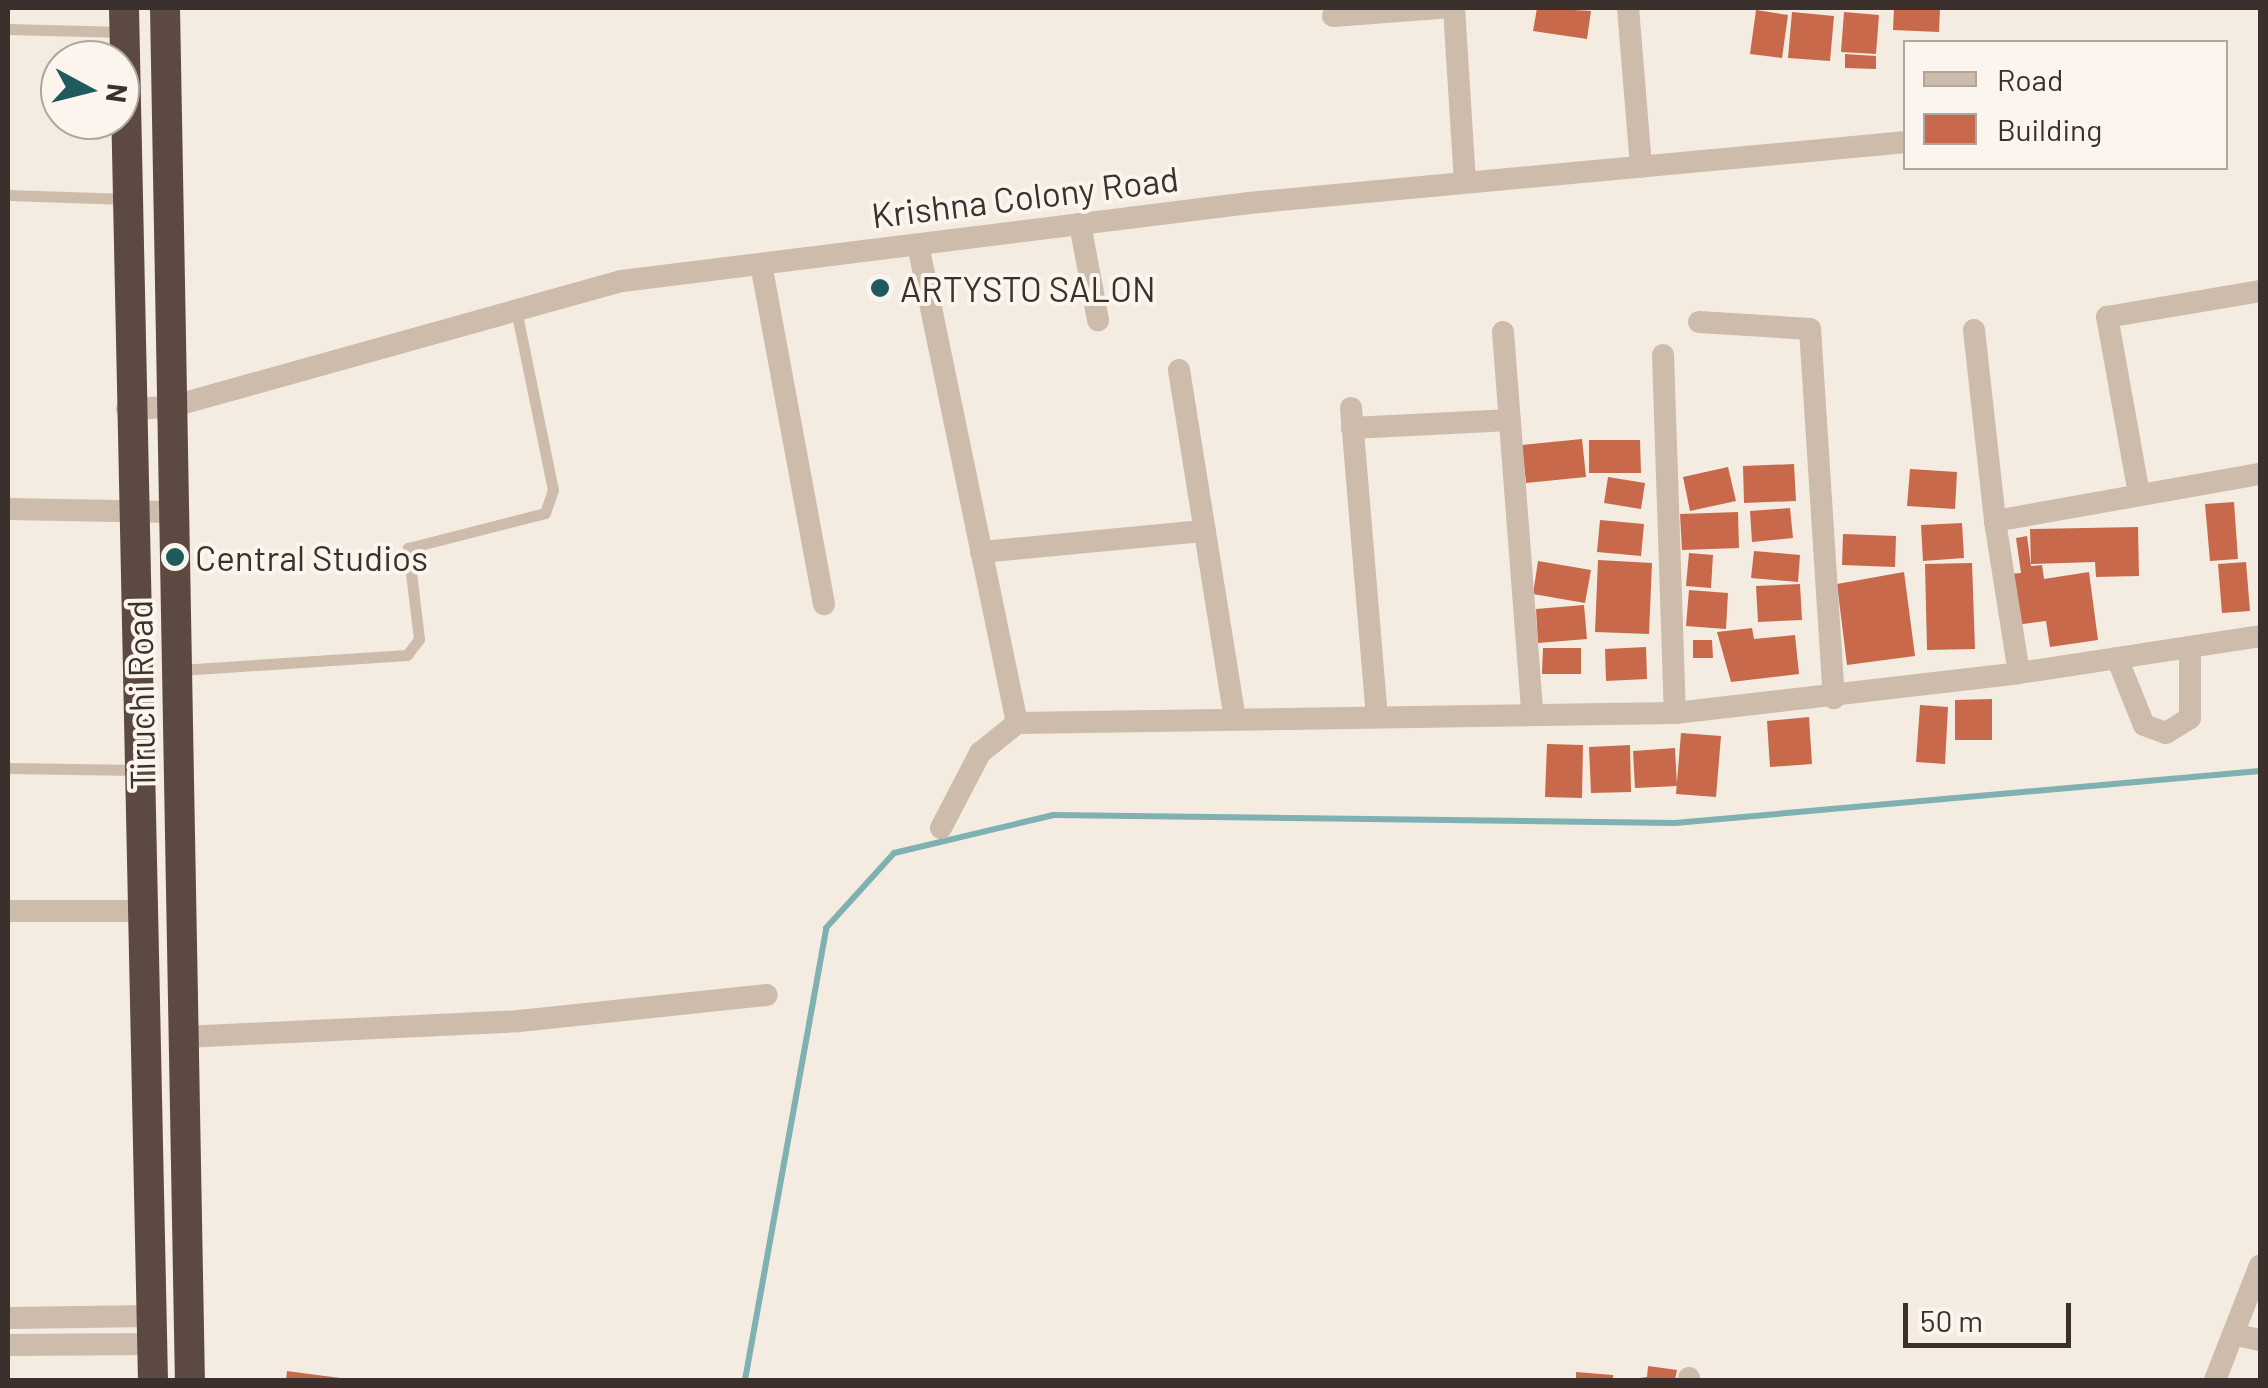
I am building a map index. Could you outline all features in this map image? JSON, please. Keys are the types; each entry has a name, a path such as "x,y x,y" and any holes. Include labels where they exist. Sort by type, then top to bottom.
{"highway":[{"name":"Tiruchi Road","path":"165,8 190,1380"},
{"path":"124,20 130,513 147,911 154,1380"}],"street":[{"path":"1333,16 1438,8"},
{"path":"1454,8 1465,182"},
{"path":"1628,8 1641,166"},
{"name":"Krishna Colony Road","path":"128,409 170,407 622,281 1080,224 1465,182 1903,142"},
{"path":"1080,224 1098,320"},
{"path":"918,245 1016,723"},
{"path":"760,264 824,604"},
{"path":"2140,494 2106,317 2260,291"},
{"path":"1699,322 1810,328 1834,698"},
{"path":"1974,330 1995,521 2019,674"},
{"path":"1503,332 1532,709"},
{"path":"1663,354 1675,712"},
{"path":"1180,370 1234,718"},
{"path":"1378,715 1351,418 1510,420"},
{"path":"1995,521 2260,474"},
{"path":"8,509 174,512"},
{"path":"981,552 1205,530"},
{"path":"941,828 980,753 1016,723 1532,709 1675,712 1834,698 2019,674 2260,636"},
{"path":"2118,658 2144,725 2166,733 2190,718 2190,647"},
{"path":"8,910 147,911"},
{"path":"184,1037 518,1021 767,996"},
{"path":"2215,1380 2260,1265"},
{"path":"8,1318 153,1330"},
{"path":"8,1345 153,1330"},
{"path":"2233,1334 2260,1340"}],"lane":[{"path":"8,29 124,20"},
{"path":"8,196 126,199"},
{"path":"177,670 407,656 419,639 408,548 544,513 552,490 516,310"},
{"path":"8,768 142,770"}],"building":[{"path":"1537,8 1591,11 1587,39 1533,31"},
{"path":"1894,8 1940,8 1939,32 1893,30"},
{"path":"1756,10 1788,15 1782,58 1750,54"},
{"path":"1792,12 1834,16 1830,61 1788,58"},
{"path":"1844,12 1879,15 1876,54 1841,52"},
{"path":"1845,54 1876,56 1876,69 1845,68"},
{"path":"1582,439 1586,477 1526,483 1522,445"},
{"path":"1589,440 1640,440 1641,473 1589,473"},
{"path":"1794,464 1796,501 1744,503 1743,466"},
{"path":"1728,467 1736,501 1690,511 1683,477"},
{"path":"1910,469 1957,472 1955,509 1907,506"},
{"path":"1608,477 1645,483 1641,509 1604,503"},
{"path":"2234,502 2238,559 2210,561 2205,504"},
{"path":"1790,508 1793,538 1752,542 1750,511"},
{"path":"1738,512 1739,548 1682,550 1680,514"},
{"path":"1600,520 1644,524 1641,556 1597,552"},
{"path":"1962,523 1964,558 1923,561 1921,525"},
{"path":"2138,527 2139,576 2096,577 2095,562 2031,564 2030,529"},
{"path":"1843,534 1896,536 1895,567 1842,565"},
{"path":"2027,536 2031,566 2042,565 2044,579 2089,572 2098,640 2050,647 2046,621 2016,625 2009,574 2021,573 2016,538"},
{"path":"1754,551 1800,555 1798,582 1751,578"},
{"path":"1689,553 1713,555 1711,588 1686,586"},
{"path":"1598,560 1652,563 1649,634 1595,632"},
{"path":"1538,561 1591,570 1585,603 1533,594"},
{"path":"2246,562 2250,611 2222,613 2218,564"},
{"path":"1972,563 1975,649 1927,650 1925,564"},
{"path":"1904,572 1915,656 1847,665 1837,584"},
{"path":"1800,584 1802,620 1758,622 1756,586"},
{"path":"1689,590 1728,593 1726,629 1686,626"},
{"path":"1584,605 1587,639 1538,643 1536,609"},
{"path":"1752,628 1754,639 1795,635 1799,674 1731,682 1717,632"},
{"path":"1693,640 1712,640 1713,658 1693,658"},
{"path":"1646,647 1647,679 1606,681 1605,649"},
{"path":"1543,648 1581,648 1581,674 1542,674"},
{"path":"1992,699 1992,740 1955,740 1955,700"},
{"path":"1920,705 1948,707 1945,764 1916,762"},
{"path":"1809,717 1812,764 1770,767 1767,721"},
{"path":"1681,733 1721,736 1716,797 1676,794"},
{"path":"1547,744 1583,745 1582,798 1545,797"},
{"path":"1630,745 1631,792 1591,793 1589,747"},
{"path":"1675,748 1677,786 1635,788 1633,751"},
{"path":"1648,1366 1677,1370 1675,1380 1626,1380 1647,1377"},
{"path":"287,1371 340,1378 340,1380 286,1380"},
{"path":"1576,1372 1613,1375 1613,1380 1576,1380"}],"waterway":[{"path":"745,1380 826,928 894,853 1053,815 1675,823 2260,771"}],"place":[{"name":"ARTYSTO SALON","path":"880,288"},
{"name":"Central Studios","path":"175,557"}]}
